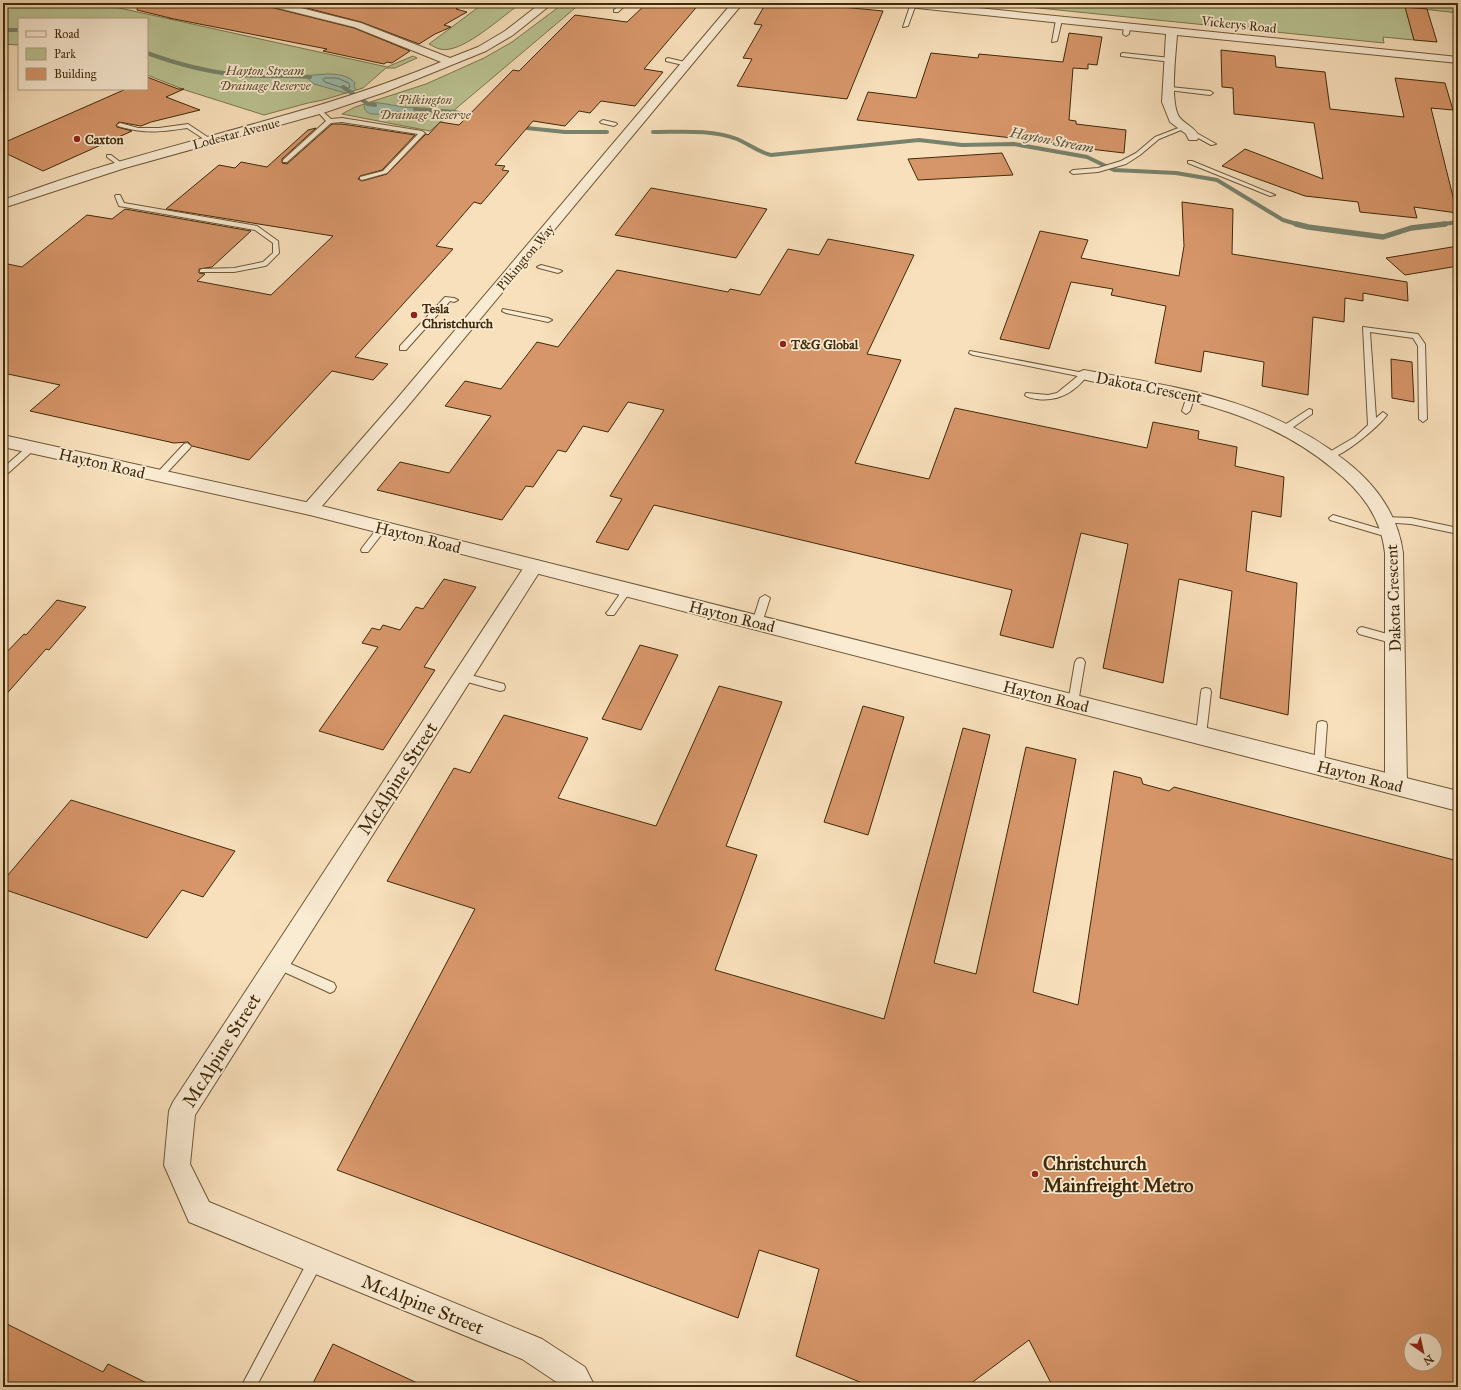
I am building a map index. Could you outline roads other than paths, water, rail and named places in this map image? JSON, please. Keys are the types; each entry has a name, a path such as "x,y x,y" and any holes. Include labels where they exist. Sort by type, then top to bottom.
{"street":[{"path":"270,3 357,25 450,62"},
{"name":"Lodestar Avenue","path":"467,55 537,3"},
{"name":"Lodestar Avenue","path":"5,201 121,165 320,110 371,93 482,49 509,33 548,3"},
{"name":"Pilkington Way","path":"310,509 738,3"},
{"name":"Vickerys Road","path":"898,3 1059,20 1127,30 1172,31 1458,60"},
{"path":"1172,31 1170,89 1168,102 1174,119 1189,132"},
{"name":"Dakota Crescent","path":"1084,375 1214,400 1249,411 1286,428 1329,456 1344,468 1369,494 1388,528 1394,570 1396,785"},
{"name":"Hayton Road","path":"3,441 310,509 1458,801"},
{"name":"McAlpine Street","path":"534,566 182,1111 177,1165 199,1212 532,1349 575,1377 580,1387"}],"lane":[{"path":"616,11 625,3"},
{"path":"906,26 913,4"},
{"path":"1054,40 1059,20"},
{"path":"1123,55 1171,60"},
{"path":"668,60 687,64"},
{"path":"1170,89 1210,94"},
{"path":"320,110 329,122"},
{"path":"285,161 329,122 342,120 422,133 385,172 362,178"},
{"path":"603,122 614,124"},
{"path":"120,125 138,130 159,130 188,126 209,140"},
{"path":"1073,172 1088,172 1104,169 1114,165 1136,155 1157,138 1189,132 1213,144"},
{"path":"109,156 121,165"},
{"path":"1190,162 1272,195"},
{"path":"118,196 121,204 257,228 276,242 276,253 265,264 234,270 202,271"},
{"path":"541,267 558,271"},
{"path":"411,350 403,348 448,299 454,300"},
{"path":"506,311 548,320"},
{"path":"1372,426 1366,329 1415,336 1422,346 1423,419"},
{"path":"973,353 1084,375"},
{"path":"1029,395 1046,398 1061,396 1084,375"},
{"path":"1186,412 1191,395"},
{"path":"1286,428 1309,412"},
{"path":"1329,456 1358,439 1383,416"},
{"path":"159,476 187,446"},
{"path":"3,472 32,447"},
{"path":"1333,518 1388,528 1431,524 1458,531"},
{"path":"365,550 382,528"},
{"path":"610,613 627,590"},
{"path":"757,623 765,598"},
{"path":"1362,632 1395,640"},
{"path":"1073,703 1080,662"},
{"path":"463,677 500,687"},
{"path":"1201,735 1206,692"},
{"path":"1319,765 1322,725"},
{"path":"277,962 330,987"},
{"path":"248,1387 316,1260"}],"water":[{"path":"327,74 349,78 355,83 354,86 356,90 347,93 342,92 314,84 307,78 301,76"},
{"path":"371,102 419,109 425,111 420,112 426,116 424,119 419,120 402,112 379,114 368,113 365,110 364,104"}],"waterway":[{"name":"Hayton Stream","path":"3,30 18,30"},
{"name":"Hayton Stream","path":"148,53 192,67 227,74 248,76 310,77"},
{"name":"Hayton Stream","path":"343,87 368,104 375,105"},
{"name":"Hayton Stream","path":"415,109 455,112 476,118"},
{"name":"Hayton Stream","path":"517,127 565,132 607,132"},
{"name":"Hayton Stream","path":"653,132 706,132 717,134 737,139 771,155 919,140 962,145 1014,144 1087,157 1114,170 1176,173 1217,180 1283,220 1300,225"},
{"name":"Hayton Stream","path":"1439,225 1458,222"},
{"name":"Hayton Stream","path":"1296,224 1300,225"},
{"name":"Hayton Stream","path":"1439,225 1445,224"},
{"name":"Hayton Stream","path":"1300,225 1383,237 1411,228 1439,225"}],"place":[{"name":"Caxton","path":"77,139"},
{"name":"Tesla Christchurch","path":"414,315"},
{"name":"T&G Global","path":"783,344"},
{"name":"Christchurch Mainfreight Metro","path":"1035,1174"}],"park label":[{"name":"Hayton Stream Drainage Reserve","path":"265,78"},
{"name":"Pilkington Drainage Reserve","path":"425,106"}]}
